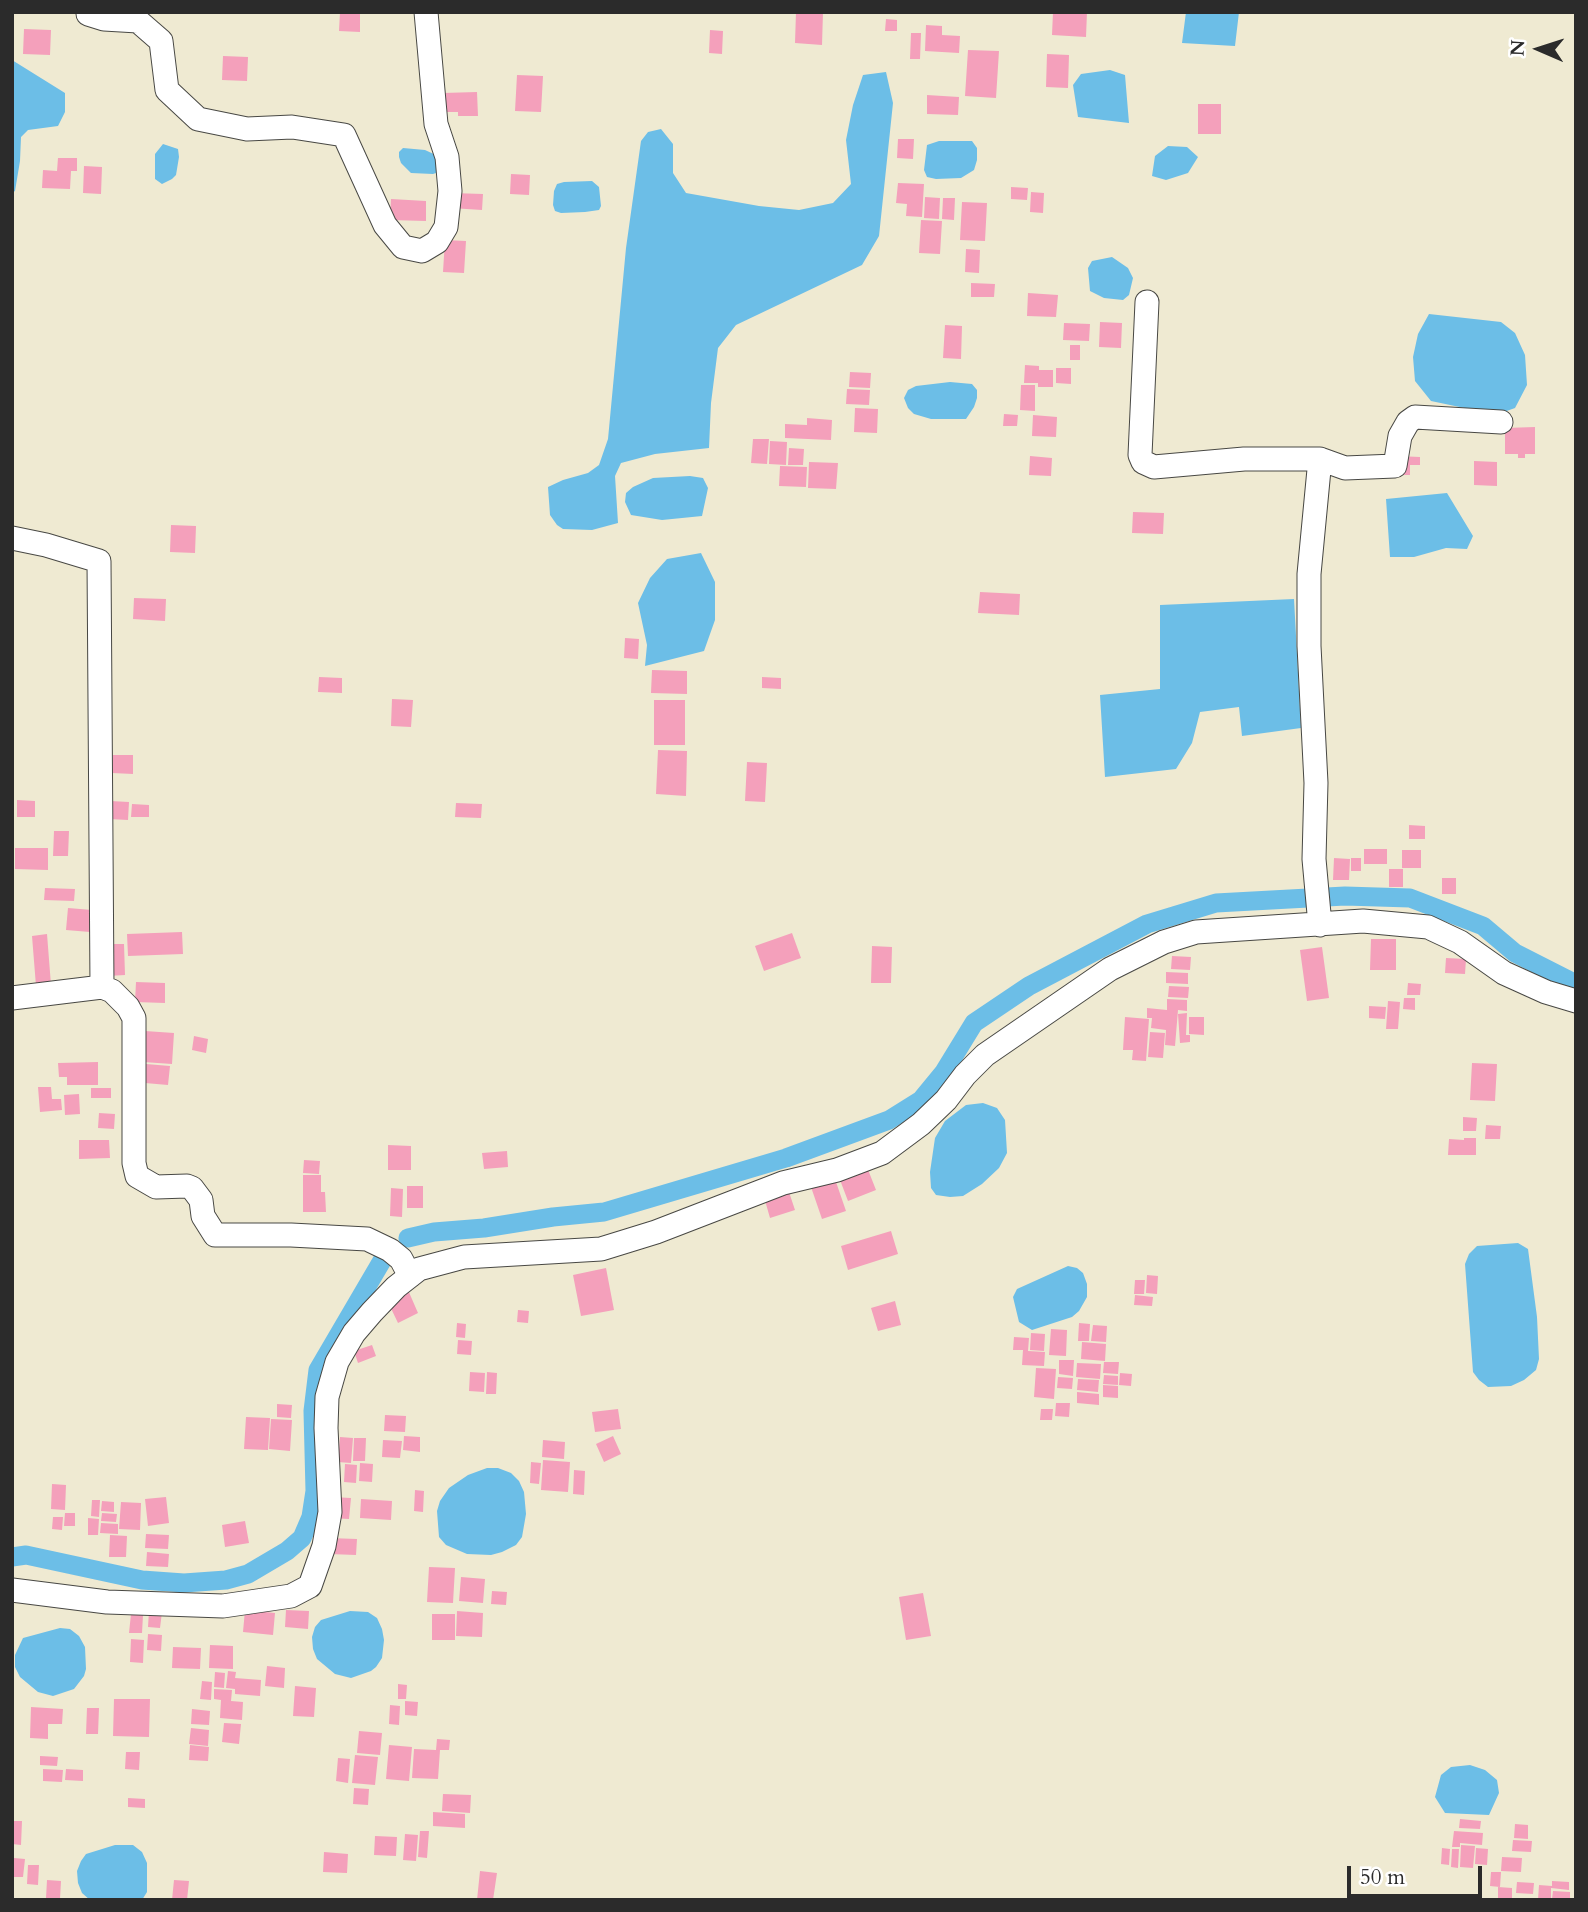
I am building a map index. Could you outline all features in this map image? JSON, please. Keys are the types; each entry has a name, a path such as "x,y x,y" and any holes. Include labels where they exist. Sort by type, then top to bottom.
{"street":[{"path":"88,12 104,19 138,21 161,41 167,89 198,119 247,129 292,127 344,135 385,225 403,247 422,251 437,242 446,227 450,191 447,157 436,124 426,12"},
{"path":"1147,302 1140,455 1143,462 1154,467 1244,459 1320,460 1345,468 1395,466 1400,436 1408,422 1415,417 1501,422"},
{"path":"1320,460 1309,574 1316,783 1314,859 1320,925"},
{"path":"12,538 99,561 103,987"},
{"path":"12,1590 107,1602 223,1606 291,1596 310,1586 324,1546 330,1512 327,1397 337,1362 354,1333 372,1312 396,1287 419,1269 464,1257 601,1249 656,1232 783,1184 837,1170 882,1153 921,1124 985,1055 1110,969 1154,946 1196,932 1363,921 1428,927 1460,942 1504,973 1546,992 1576,1001"},
{"path":"12,998 103,987 120,999 134,1018 134,1163 137,1176 156,1187 192,1188 201,1200 203,1216 215,1235 269,1234 367,1239 390,1250 401,1259 410,1276"}],"water":[{"path":"1186,12 1239,12 1235,46 1182,43"},
{"path":"12,60 65,93 65,112 58,126 28,130 21,137 20,161 15,191 12,193"},
{"path":"1110,70 1125,75 1129,123 1078,117 1073,85 1081,74"},
{"path":"886,72 893,103 879,236 862,265 736,325 718,348 709,448 655,454 621,463 615,476 618,523 592,530 563,529 557,525 550,515 548,487 588,473 599,465 608,439 626,248 641,141 648,132 661,129 673,144 673,173 686,193 799,210 833,203 851,184 846,140 863,75"},
{"path":"939,141 972,141 977,148 974,170 961,178 927,177 924,170 927,145"},
{"path":"163,144 178,149 179,157 176,175 162,184 155,179 155,154"},
{"path":"1168,146 1187,147 1198,157 1188,173 1166,180 1152,176 1155,156"},
{"path":"403,148 425,150 438,156 442,171 433,174 411,173 399,157"},
{"path":"592,181 599,187 599,210 561,213 555,211 554,191 557,184"},
{"path":"1112,257 1128,268 1133,278 1129,295 1123,300 1104,298 1090,291 1088,268 1092,261"},
{"path":"1429,314 1501,322 1515,333 1525,355 1527,385 1515,408 1501,413 1431,401 1415,381 1413,357 1418,334"},
{"path":"950,382 972,384 977,390 974,407 966,419 931,419 914,414 908,408 904,398 908,390 916,386"},
{"path":"653,478 703,478 708,488 702,516 662,520 631,515 625,502 626,493 633,487"},
{"path":"1447,493 1473,536 1467,549 1446,548 1414,557 1390,557 1386,499"},
{"path":"701,553 715,582 715,620 704,651 645,666 647,645 638,603 650,578 667,559"},
{"path":"1294,599 1301,728 1242,736 1239,707 1200,712 1192,743 1176,769 1105,777 1100,695 1160,689 1160,605"},
{"path":"983,1103 997,1108 1005,1120 1007,1153 999,1168 982,1184 963,1196 936,1195 931,1188 930,1172 935,1138 945,1121 966,1105"},
{"path":"1518,1243 1528,1249 1537,1317 1539,1359 1536,1370 1524,1380 1511,1386 1488,1387 1473,1372 1465,1264 1469,1254 1477,1246"},
{"path":"1068,1266 1083,1273 1087,1284 1087,1297 1079,1311 1072,1317 1032,1330 1019,1322 1013,1297 1017,1289"},
{"path":"487,1468 498,1468 511,1473 519,1481 524,1492 526,1514 522,1537 516,1545 502,1552 491,1555 467,1554 446,1545 439,1537 437,1511 449,1488 468,1475"},
{"path":"350,1611 368,1612 377,1618 384,1640 382,1658 376,1667 351,1678 335,1674 317,1659 312,1637 321,1620"},
{"path":"60,1628 70,1629 79,1636 85,1647 86,1669 74,1689 53,1696 38,1692 20,1677 15,1667 15,1655 23,1638"},
{"path":"1470,1765 1485,1770 1497,1780 1499,1793 1489,1815 1445,1813 1435,1797 1441,1775 1451,1767"},
{"path":"115,1845 133,1845 142,1852 147,1863 147,1892 142,1900 90,1900 82,1893 77,1871 81,1861 86,1854"}],"building":[{"path":"340,12 360,12 360,32 339,31"},
{"path":"796,12 823,12 822,45 795,43"},
{"path":"1053,12 1087,12 1086,37 1052,35"},
{"path":"886,19 897,20 897,31 885,31"},
{"path":"926,25 942,26 942,35 960,36 959,53 925,51"},
{"path":"24,29 51,30 50,55 23,54"},
{"path":"710,30 723,31 722,54 709,53"},
{"path":"911,33 921,33 920,59 910,59"},
{"path":"968,50 999,51 996,98 965,96"},
{"path":"1047,54 1069,55 1068,88 1046,87"},
{"path":"223,56 248,57 247,81 222,80"},
{"path":"517,75 543,76 541,112 515,111"},
{"path":"477,92 478,116 458,116 458,112 444,112 443,93"},
{"path":"927,95 959,97 958,115 927,114"},
{"path":"1198,104 1221,104 1221,134 1198,134"},
{"path":"898,139 914,139 913,159 897,158"},
{"path":"58,158 77,158 77,171 71,171 70,189 42,188 43,170 57,171"},
{"path":"84,166 102,167 101,194 83,193"},
{"path":"511,174 530,175 529,195 510,194"},
{"path":"898,183 924,184 922,217 906,216 907,204 896,203"},
{"path":"1011,187 1028,188 1027,200 1011,199"},
{"path":"1031,192 1044,193 1043,213 1030,212"},
{"path":"452,193 483,194 482,210 451,208"},
{"path":"925,197 940,198 939,219 924,218"},
{"path":"943,198 955,198 954,220 942,219"},
{"path":"391,199 426,201 426,221 390,220"},
{"path":"962,202 987,203 985,241 960,240"},
{"path":"921,220 942,221 940,254 919,253"},
{"path":"445,240 466,241 464,273 443,272"},
{"path":"966,249 980,250 979,273 965,272"},
{"path":"971,283 995,284 994,297 971,297"},
{"path":"1028,293 1058,295 1056,317 1027,316"},
{"path":"1100,322 1122,323 1121,348 1099,347"},
{"path":"1064,323 1090,324 1089,341 1063,340"},
{"path":"945,325 962,326 961,359 943,358"},
{"path":"1070,345 1080,345 1080,360 1070,360"},
{"path":"1025,365 1039,366 1039,370 1053,370 1053,387 1024,383"},
{"path":"1056,368 1071,368 1071,384 1056,383"},
{"path":"850,372 871,373 870,388 849,387"},
{"path":"1021,385 1035,385 1035,411 1020,410"},
{"path":"847,389 870,390 869,405 846,404"},
{"path":"855,408 878,409 877,433 854,432"},
{"path":"1004,414 1018,415 1017,426 1003,426"},
{"path":"1033,415 1057,417 1056,437 1032,436"},
{"path":"807,418 832,420 831,440 785,438 785,424 807,425"},
{"path":"1535,427 1535,454 1525,454 1525,458 1518,458 1518,454 1505,454 1505,428"},
{"path":"753,439 769,439 767,464 751,463"},
{"path":"770,441 787,442 786,465 769,464"},
{"path":"789,448 804,449 803,465 788,465"},
{"path":"1030,456 1052,458 1051,476 1029,475"},
{"path":"1397,456 1420,457 1420,465 1410,465 1410,475 1397,475"},
{"path":"1474,461 1497,462 1497,486 1474,485"},
{"path":"809,462 838,463 836,489 808,488"},
{"path":"780,466 807,467 806,487 779,486"},
{"path":"1133,512 1164,513 1163,534 1132,533"},
{"path":"171,525 196,526 195,553 170,552"},
{"path":"980,592 1020,594 1019,615 978,613"},
{"path":"134,598 166,599 165,621 133,619"},
{"path":"625,638 639,639 638,659 624,658"},
{"path":"652,670 687,671 687,694 651,693"},
{"path":"319,677 342,678 342,693 318,692"},
{"path":"762,677 781,678 781,689 762,688"},
{"path":"392,699 413,700 411,727 391,726"},
{"path":"654,700 685,700 685,745 654,745"},
{"path":"658,750 687,751 686,796 656,794"},
{"path":"113,755 133,755 133,774 112,773"},
{"path":"747,762 767,763 765,802 745,801"},
{"path":"17,800 35,801 35,817 17,817"},
{"path":"110,801 129,802 128,820 109,819"},
{"path":"456,803 482,804 481,818 455,817"},
{"path":"132,804 149,805 149,817 131,817"},
{"path":"1409,825 1425,826 1425,839 1409,839"},
{"path":"54,831 69,831 68,856 53,856"},
{"path":"15,848 48,848 48,870 15,869"},
{"path":"1364,849 1387,849 1387,864 1364,864"},
{"path":"1402,850 1421,850 1421,868 1402,868"},
{"path":"1334,858 1350,859 1349,880 1333,880"},
{"path":"1351,858 1361,858 1361,871 1351,871"},
{"path":"1389,869 1403,869 1403,887 1389,887"},
{"path":"1442,878 1456,878 1456,894 1442,894"},
{"path":"45,888 75,889 74,901 44,900"},
{"path":"68,908 92,910 90,932 66,930"},
{"path":"182,932 183,954 128,956 127,934"},
{"path":"792,933 801,958 764,971 755,946"},
{"path":"47,934 51,985 36,986 32,936"},
{"path":"1371,939 1396,939 1396,970 1370,970"},
{"path":"107,944 124,944 125,975 108,976"},
{"path":"872,946 892,947 891,983 871,983"},
{"path":"1322,947 1329,998 1307,1001 1300,950"},
{"path":"1172,956 1191,957 1190,970 1171,969"},
{"path":"1446,958 1466,959 1465,974 1445,973"},
{"path":"1166,972 1188,973 1188,984 1166,983"},
{"path":"136,982 165,983 165,1003 135,1002"},
{"path":"1408,983 1421,984 1420,995 1407,995"},
{"path":"1169,986 1189,987 1188,998 1168,997"},
{"path":"1404,998 1415,998 1415,1010 1403,1009"},
{"path":"1167,999 1187,1000 1187,1011 1178,1010 1175,1046 1165,1045 1166,1030 1151,1028 1152,1018 1147,1018 1147,1008 1167,1010"},
{"path":"1388,1001 1400,1002 1398,1029 1386,1029"},
{"path":"1369,1006 1386,1007 1385,1019 1369,1018"},
{"path":"1187,1013 1186,1035 1190,1035 1190,1042 1180,1043 1178,1014"},
{"path":"1125,1017 1149,1019 1146,1061 1132,1060 1133,1050 1123,1050"},
{"path":"1189,1017 1204,1017 1204,1035 1189,1034"},
{"path":"145,1031 174,1033 172,1064 143,1062"},
{"path":"1150,1032 1165,1033 1163,1058 1148,1057"},
{"path":"194,1036 208,1039 206,1053 192,1050"},
{"path":"98,1062 98,1085 67,1085 67,1077 59,1077 58,1063"},
{"path":"1472,1063 1497,1064 1495,1101 1470,1100"},
{"path":"146,1064 170,1066 168,1085 145,1083"},
{"path":"38,1087 51,1087 52,1099 61,1099 62,1110 40,1112"},
{"path":"91,1088 111,1088 111,1098 91,1098"},
{"path":"79,1094 80,1114 65,1115 64,1095"},
{"path":"99,1113 115,1114 114,1129 98,1128"},
{"path":"1463,1117 1477,1118 1476,1131 1463,1131"},
{"path":"1486,1125 1501,1126 1500,1139 1485,1139"},
{"path":"1476,1138 1476,1155 1448,1155 1449,1139"},
{"path":"79,1140 109,1140 110,1158 79,1159"},
{"path":"388,1145 411,1146 411,1170 388,1170"},
{"path":"507,1151 508,1167 484,1169 482,1153"},
{"path":"304,1160 320,1161 319,1174 303,1173"},
{"path":"865,1162 876,1190 848,1201 837,1172"},
{"path":"303,1175 321,1175 321,1192 325,1192 326,1212 303,1212"},
{"path":"835,1179 846,1211 822,1219 811,1187"},
{"path":"407,1186 423,1186 423,1208 407,1208"},
{"path":"391,1188 403,1189 402,1217 390,1216"},
{"path":"788,1189 795,1210 770,1218 764,1197"},
{"path":"891,1231 898,1254 848,1270 841,1246"},
{"path":"606,1268 614,1310 581,1316 573,1275"},
{"path":"1147,1275 1158,1276 1157,1294 1146,1293"},
{"path":"1135,1280 1145,1280 1144,1294 1134,1294"},
{"path":"408,1290 418,1313 398,1323 387,1300"},
{"path":"1135,1295 1153,1297 1152,1306 1134,1305"},
{"path":"895,1301 901,1325 878,1331 871,1308"},
{"path":"518,1310 529,1311 528,1323 517,1322"},
{"path":"457,1323 466,1324 465,1338 456,1337"},
{"path":"1079,1323 1090,1324 1089,1341 1078,1341"},
{"path":"1093,1325 1107,1326 1106,1342 1091,1341"},
{"path":"1051,1329 1067,1330 1066,1356 1049,1355"},
{"path":"1031,1333 1045,1334 1044,1351 1030,1350"},
{"path":"1014,1337 1029,1338 1028,1351 1045,1352 1044,1366 1022,1365 1023,1350 1013,1350"},
{"path":"458,1340 472,1341 471,1355 457,1354"},
{"path":"1082,1342 1106,1344 1105,1361 1081,1359"},
{"path":"372,1345 376,1356 358,1363 354,1351"},
{"path":"1059,1360 1074,1360 1073,1376 1059,1374"},
{"path":"1104,1362 1119,1362 1118,1374 1103,1373"},
{"path":"1077,1363 1101,1364 1100,1379 1076,1377"},
{"path":"1036,1368 1056,1369 1054,1399 1034,1397"},
{"path":"470,1372 485,1373 484,1392 469,1391"},
{"path":"487,1372 497,1373 496,1394 486,1394"},
{"path":"1120,1373 1132,1374 1131,1386 1119,1385"},
{"path":"1104,1375 1118,1376 1118,1385 1103,1384"},
{"path":"1058,1377 1073,1378 1072,1389 1057,1388"},
{"path":"1078,1379 1099,1380 1098,1392 1077,1390"},
{"path":"1103,1385 1118,1386 1118,1398 1103,1397"},
{"path":"1077,1392 1099,1394 1099,1405 1077,1403"},
{"path":"1056,1403 1070,1403 1069,1417 1055,1416"},
{"path":"277,1404 292,1405 291,1418 277,1417"},
{"path":"618,1409 621,1429 595,1432 592,1412"},
{"path":"1041,1409 1053,1409 1052,1420 1040,1420"},
{"path":"385,1415 406,1416 405,1432 384,1431"},
{"path":"246,1417 270,1418 268,1450 244,1449"},
{"path":"271,1419 292,1420 290,1451 269,1449"},
{"path":"404,1436 420,1437 420,1452 403,1450"},
{"path":"613,1436 621,1454 604,1462 596,1444"},
{"path":"340,1437 353,1438 351,1463 338,1462"},
{"path":"354,1438 366,1438 365,1461 353,1461"},
{"path":"383,1440 402,1441 400,1458 382,1457"},
{"path":"543,1440 565,1442 564,1459 542,1457"},
{"path":"543,1460 570,1462 568,1492 541,1490"},
{"path":"531,1462 541,1463 539,1484 530,1483"},
{"path":"360,1463 373,1464 372,1482 359,1481"},
{"path":"345,1464 357,1465 356,1483 344,1482"},
{"path":"574,1470 585,1471 584,1495 573,1494"},
{"path":"52,1484 66,1485 65,1510 51,1509"},
{"path":"415,1490 424,1491 423,1512 414,1511"},
{"path":"166,1497 169,1523 148,1526 145,1499"},
{"path":"332,1497 351,1498 349,1519 330,1518"},
{"path":"361,1499 392,1501 391,1520 360,1518"},
{"path":"92,1500 100,1500 99,1517 91,1516"},
{"path":"102,1501 114,1502 114,1512 101,1511"},
{"path":"121,1502 141,1503 140,1530 119,1529"},
{"path":"65,1513 75,1513 75,1526 64,1526"},
{"path":"102,1513 117,1514 116,1522 101,1521"},
{"path":"53,1517 63,1517 62,1530 52,1529"},
{"path":"88,1518 99,1519 98,1535 88,1535"},
{"path":"245,1521 249,1543 225,1547 222,1525"},
{"path":"101,1523 118,1524 118,1534 100,1533"},
{"path":"146,1534 169,1535 168,1549 145,1548"},
{"path":"110,1535 127,1536 126,1557 109,1557"},
{"path":"329,1538 357,1539 356,1555 329,1554"},
{"path":"147,1552 169,1554 168,1567 146,1566"},
{"path":"429,1567 455,1568 453,1603 427,1602"},
{"path":"461,1577 485,1579 483,1603 459,1601"},
{"path":"492,1591 507,1592 506,1605 491,1604"},
{"path":"923,1593 931,1636 906,1640 899,1597"},
{"path":"245,1610 275,1613 273,1635 243,1632"},
{"path":"286,1610 309,1611 308,1629 285,1627"},
{"path":"149,1611 162,1612 160,1628 148,1627"},
{"path":"457,1611 483,1613 482,1637 456,1636"},
{"path":"131,1614 143,1615 142,1633 129,1633"},
{"path":"432,1614 455,1614 455,1640 432,1640"},
{"path":"148,1634 162,1635 161,1651 147,1650"},
{"path":"131,1639 144,1640 143,1663 130,1662"},
{"path":"210,1645 233,1646 233,1669 209,1668"},
{"path":"173,1647 201,1648 200,1669 172,1668"},
{"path":"267,1666 285,1668 284,1688 265,1686"},
{"path":"228,1671 236,1672 235,1678 261,1680 260,1696 235,1694 235,1689 226,1688"},
{"path":"215,1672 225,1673 224,1688 214,1687"},
{"path":"202,1681 212,1682 211,1700 200,1699"},
{"path":"398,1684 407,1685 406,1699 398,1699"},
{"path":"295,1686 316,1688 314,1717 293,1716"},
{"path":"214,1689 232,1690 231,1701 243,1702 242,1720 220,1718 221,1700 214,1699"},
{"path":"114,1699 150,1699 149,1737 113,1736"},
{"path":"405,1701 418,1702 417,1716 405,1715"},
{"path":"390,1705 400,1706 399,1725 389,1724"},
{"path":"31,1707 63,1709 62,1724 48,1724 48,1739 30,1738"},
{"path":"87,1708 99,1708 98,1734 86,1734"},
{"path":"192,1709 210,1711 209,1725 191,1724"},
{"path":"224,1723 241,1724 239,1744 222,1742"},
{"path":"191,1728 209,1730 208,1746 189,1744"},
{"path":"359,1731 382,1733 380,1755 357,1753"},
{"path":"437,1739 450,1740 449,1750 440,1750 438,1779 412,1778 414,1749 436,1750"},
{"path":"190,1745 209,1747 208,1761 189,1760"},
{"path":"389,1745 412,1747 409,1781 386,1779"},
{"path":"126,1752 140,1752 139,1770 125,1769"},
{"path":"355,1755 378,1757 375,1785 352,1783"},
{"path":"40,1756 58,1757 57,1766 40,1765"},
{"path":"338,1758 350,1759 348,1783 336,1781"},
{"path":"43,1769 63,1770 62,1782 43,1781"},
{"path":"66,1769 83,1770 83,1781 65,1780"},
{"path":"354,1788 369,1789 368,1805 353,1804"},
{"path":"443,1794 471,1795 470,1813 442,1811"},
{"path":"128,1798 145,1799 145,1808 128,1807"},
{"path":"433,1812 465,1814 465,1828 433,1826"},
{"path":"1460,1819 1481,1821 1480,1829 1459,1828"},
{"path":"12,1821 22,1821 21,1845 12,1844"},
{"path":"1515,1824 1528,1825 1528,1839 1514,1838"},
{"path":"420,1831 429,1831 427,1858 418,1857"},
{"path":"1454,1831 1483,1833 1482,1845 1460,1843 1460,1847 1452,1847"},
{"path":"405,1834 418,1835 416,1861 403,1860"},
{"path":"375,1836 397,1837 396,1856 374,1855"},
{"path":"1513,1840 1532,1841 1531,1852 1512,1851"},
{"path":"1461,1845 1475,1846 1473,1868 1460,1867"},
{"path":"1442,1848 1450,1849 1449,1865 1441,1864"},
{"path":"1476,1848 1488,1849 1487,1865 1475,1864"},
{"path":"1452,1849 1459,1849 1458,1868 1451,1867"},
{"path":"324,1852 348,1854 347,1873 323,1872"},
{"path":"1502,1857 1522,1858 1521,1872 1501,1871"},
{"path":"14,1858 25,1859 23,1877 13,1877"},
{"path":"28,1865 39,1865 38,1885 27,1884"},
{"path":"480,1871 497,1873 493,1900 477,1900"},
{"path":"1491,1872 1501,1872 1500,1887 1490,1886"},
{"path":"47,1880 61,1881 60,1899 46,1898"},
{"path":"174,1880 189,1881 187,1900 172,1900"},
{"path":"1552,1881 1569,1882 1569,1890 1551,1888 1551,1900 1538,1900 1539,1885 1552,1886"},
{"path":"1517,1882 1534,1883 1533,1894 1516,1893"},
{"path":"1498,1887 1512,1888 1512,1900 1498,1900"},
{"path":"1553,1891 1570,1892 1570,1900 1552,1899"}],"waterway":[{"path":"408,1238 434,1232 604,1212 786,1158 889,1120 921,1100 944,1072 974,1023 1029,986 1147,924 1216,903 1345,896 1410,898 1483,926 1515,953 1576,984"},
{"path":"12,1557 26,1555 142,1580 184,1583 226,1580 248,1574 287,1551 302,1538 311,1517 315,1491 313,1411 318,1370 383,1259"}]}
